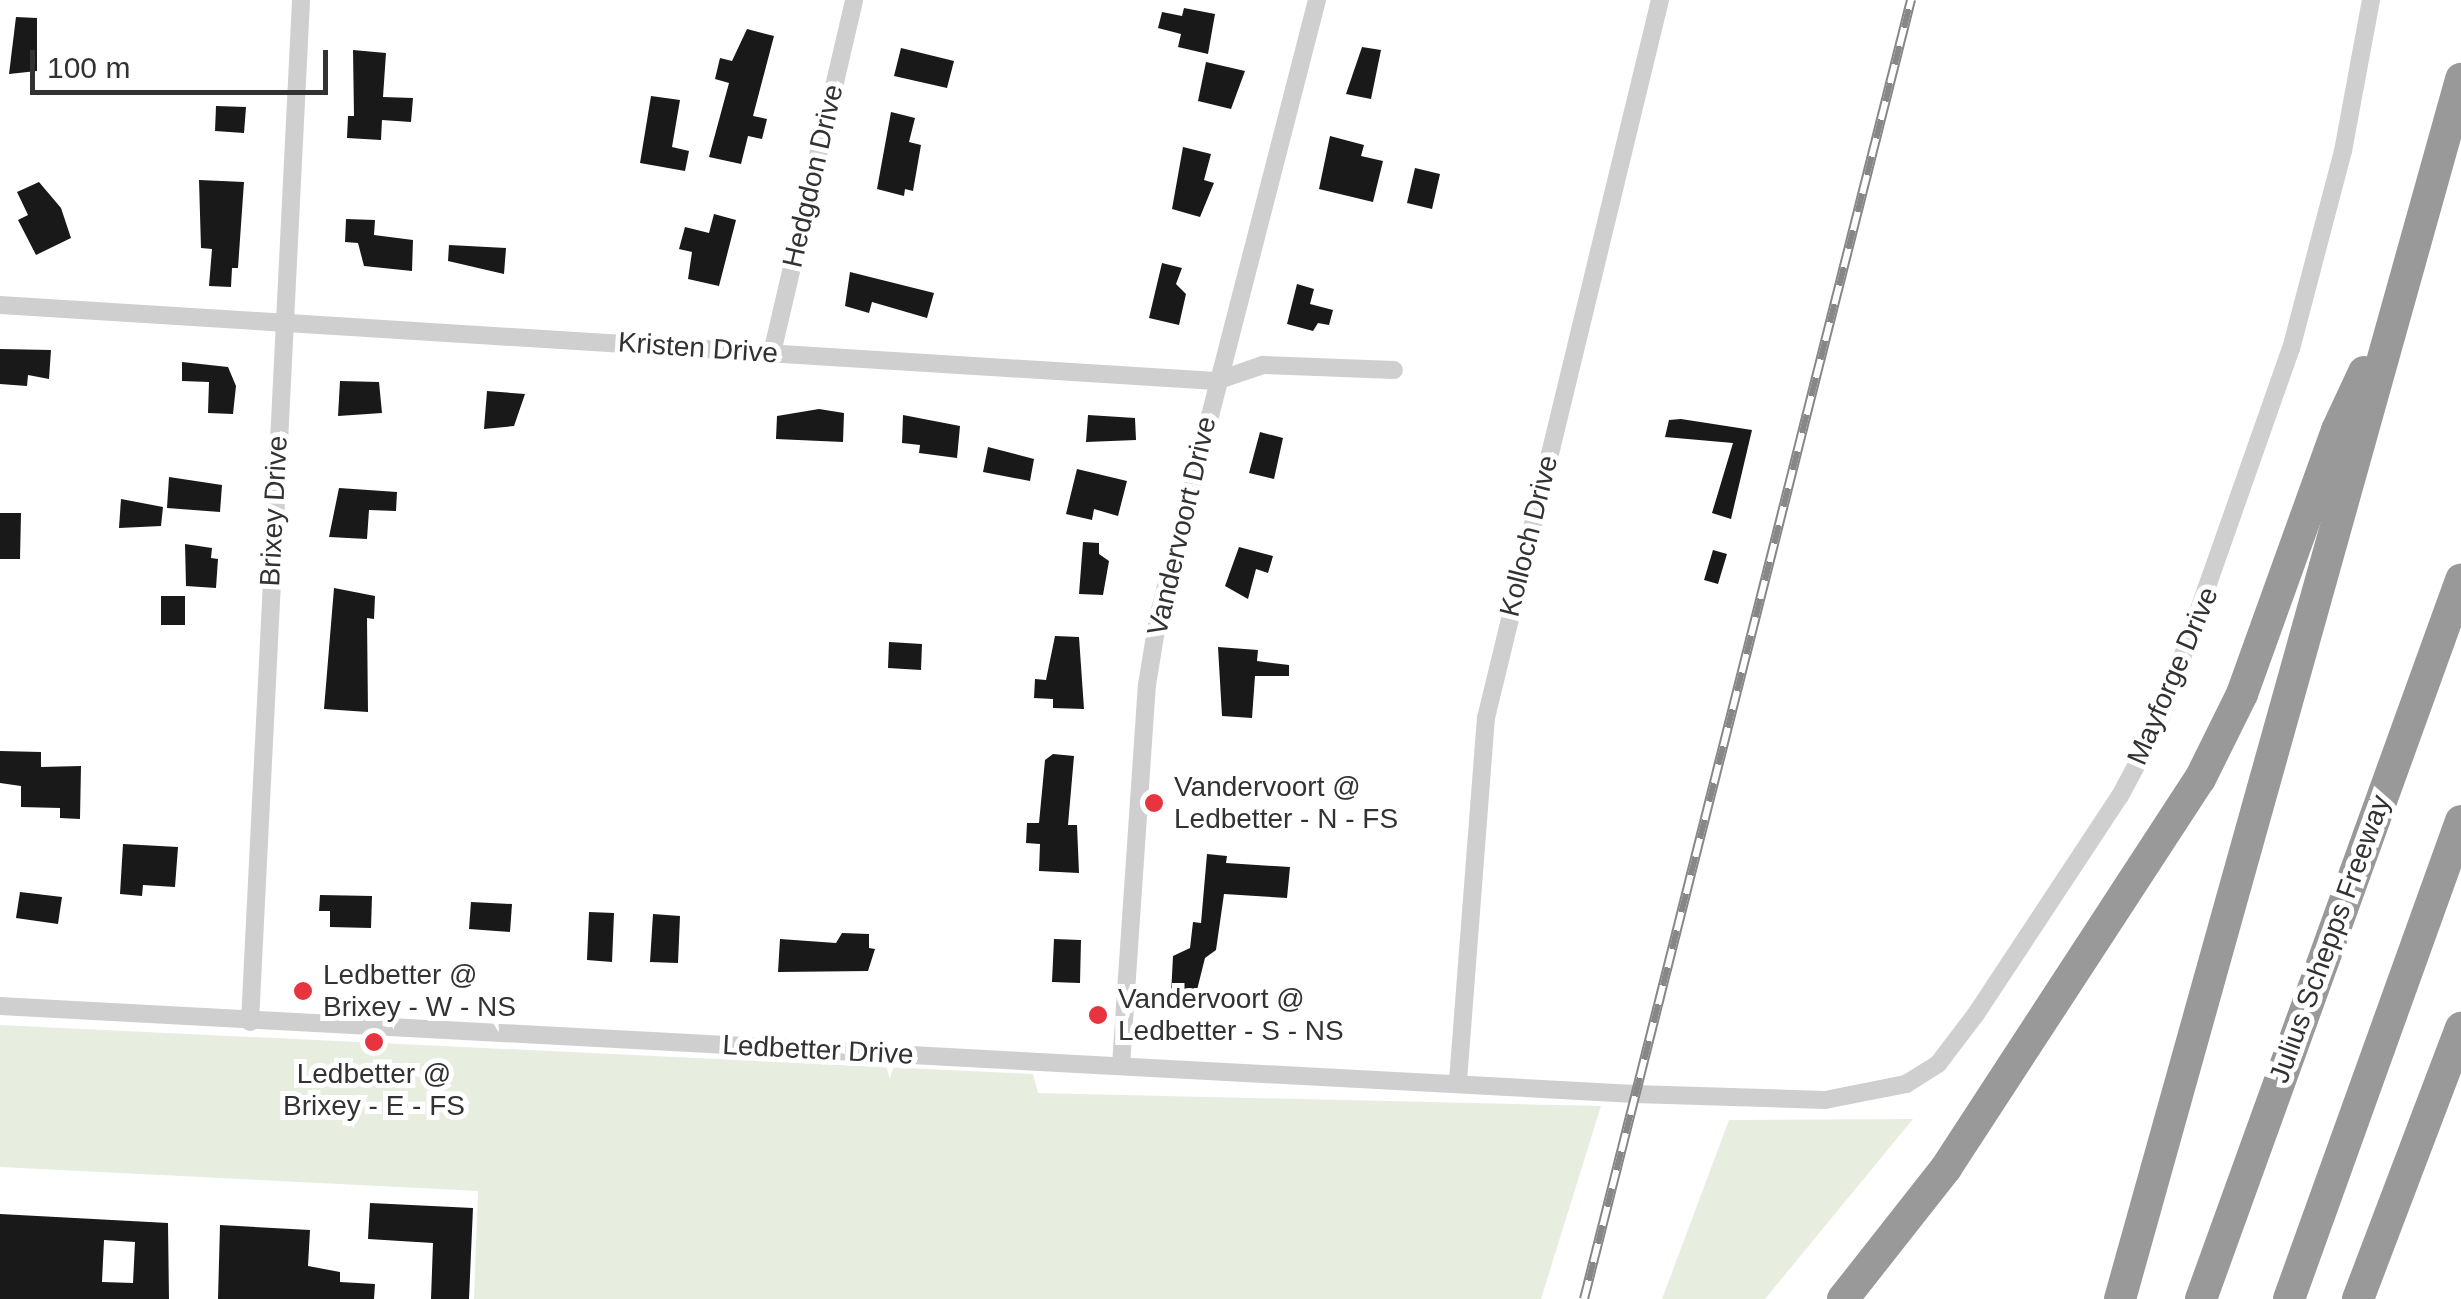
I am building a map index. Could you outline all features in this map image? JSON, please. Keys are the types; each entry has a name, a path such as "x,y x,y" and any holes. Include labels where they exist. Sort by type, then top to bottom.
{"highway":[{"path":"2120,1299 2461,79"},
{"path":"1843,1299 1946,1168 2200,780 2242,694 2336,430 2399,301"},
{"name":"Julius Schepps Freeway","path":"2202,1299 2461,580"},
{"path":"2289,1299 2461,821"},
{"path":"2358,1299 2461,1028"}],"street":[{"name":"Brixey Drive","path":"250,1022 301,0"},
{"name":"Hedgdon Drive","path":"772,353 854,0"},
{"name":"Vandervoort Drive","path":"1120,1065 1147,686 1216,381 1317,0"},
{"name":"Kolloch Drive","path":"1458,1081 1486,718 1660,0"},
{"name":"Mayforge Drive","path":"1635,1094 1872,1096 1938,1064 1986,998 2120,796 2193,642 2292,349 2343,150 2371,0"},
{"name":"Kristen Drive","path":"0,305 1216,381 1263,365 1394,370"},
{"name":"Ledbetter Drive","path":"0,1006 250,1022 1458,1081 1635,1094"}],"shaded area":[{"path":"0,1025 1033,1074 1038,1093 1601,1106 1541,1299 474,1299 478,1191 0,1167"},
{"path":"1913,1119 1765,1299 1662,1299 1729,1120"}],"building":[{"path":"1184,8 1215,14 1208,54 1178,47 1181,34 1158,28 1162,12 1182,16"},
{"path":"16,17 37,18 37,71 9,74"},
{"path":"747,29 774,36 753,116 767,119 762,139 748,136 741,164 709,157 729,83 715,79 720,58 732,61"},
{"path":"1362,47 1381,50 1371,99 1346,94"},
{"path":"901,48 954,61 947,88 894,76"},
{"path":"353,50 386,53 383,97 413,98 411,122 382,120 381,140 347,138 348,116 354,116"},
{"path":"1206,62 1245,71 1231,109 1198,101"},
{"path":"651,96 680,100 672,147 689,151 685,171 640,163"},
{"path":"216,106 246,107 244,133 215,131"},
{"path":"891,112 915,118 909,142 921,145 913,191 905,189 904,196 877,189"},
{"path":"1330,136 1364,145 1361,156 1383,161 1373,202 1319,189"},
{"path":"1183,147 1211,154 1204,180 1214,183 1200,217 1172,209"},
{"path":"1415,168 1440,174 1432,209 1407,203"},
{"path":"199,180 244,182 238,268 232,268 231,287 209,286 212,249 201,248"},
{"path":"39,182 61,208 71,238 36,255 18,220 28,215 17,192"},
{"path":"714,214 736,220 719,286 688,279 692,252 679,249 685,227 709,233"},
{"path":"346,219 375,220 374,235 413,240 412,271 364,266 358,243 345,242"},
{"path":"449,245 506,248 504,274 448,261"},
{"path":"1162,263 1182,268 1176,284 1186,294 1179,325 1149,318"},
{"path":"850,272 934,293 927,318 872,302 869,313 845,306"},
{"path":"1297,284 1314,289 1310,304 1333,310 1329,325 1318,323 1313,331 1287,324"},
{"path":"0,349 51,350 49,379 28,375 27,386 0,384"},
{"path":"182,362 228,367 236,386 233,414 208,413 209,382 182,381"},
{"path":"340,381 379,382 382,413 338,416"},
{"path":"487,391 525,394 514,426 484,429"},
{"path":"819,409 844,413 843,442 776,439 777,416"},
{"path":"903,415 960,426 957,458 919,453 920,445 902,443"},
{"path":"1088,415 1135,418 1136,440 1086,442"},
{"path":"1669,420 1752,430 1731,519 1712,513 1733,443 1665,437"},
{"path":"1260,432 1283,438 1274,479 1249,473"},
{"path":"988,447 1034,459 1030,481 983,472"},
{"path":"1077,469 1127,481 1118,516 1094,509 1092,520 1066,514"},
{"path":"169,477 222,485 220,512 167,508"},
{"path":"339,488 397,492 396,511 369,510 367,539 329,537"},
{"path":"121,499 163,507 161,526 119,528"},
{"path":"0,513 21,513 20,559 0,559"},
{"path":"1083,542 1099,543 1099,554 1109,561 1103,595 1079,594"},
{"path":"185,544 212,548 211,558 218,559 216,588 186,586"},
{"path":"1239,547 1273,556 1268,573 1256,569 1248,599 1225,586"},
{"path":"1713,550 1727,554 1718,584 1704,580"},
{"path":"334,588 375,596 374,619 367,618 368,712 324,709"},
{"path":"161,596 185,596 185,625 161,625"},
{"path":"1055,636 1079,637 1084,709 1053,708 1053,699 1034,698 1035,679 1046,680"},
{"path":"889,642 922,644 921,670 888,668"},
{"path":"1218,647 1258,650 1257,661 1289,665 1289,676 1255,676 1252,718 1222,716"},
{"path":"0,751 41,752 41,767 81,766 80,819 60,818 60,808 21,807 21,786 0,783"},
{"path":"1053,754 1074,756 1068,825 1077,825 1079,873 1039,871 1040,844 1026,843 1027,823 1039,823 1045,760"},
{"path":"123,844 178,847 175,887 143,885 142,896 120,894"},
{"path":"1207,854 1227,856 1226,863 1290,867 1287,898 1224,894 1216,950 1205,958 1195,998 1171,995 1173,956 1190,948 1193,922 1201,923"},
{"path":"20,892 62,897 58,924 16,918"},
{"path":"320,895 372,896 371,928 330,927 330,911 319,911"},
{"path":"471,902 512,904 510,932 469,929"},
{"path":"589,912 614,913 612,962 587,960"},
{"path":"653,914 680,916 678,963 650,962"},
{"path":"842,933 869,934 869,948 875,949 868,971 778,972 780,939 836,943"},
{"path":"1054,939 1081,940 1080,983 1052,982"},
{"path":"370,1203 473,1208 469,1299 431,1299 433,1243 368,1239"},
{"path":"0,1214 168,1223 169,1299 0,1299","holes":["104,1240 135,1242 133,1283 102,1282"]},
{"path":"220,1225 310,1230 308,1266 340,1272 340,1282 375,1284 374,1299 218,1299"}],"railway":[{"path":"1584,1299 1911,0"}],"place":[{"name":"Vandervoort @ Ledbetter - N - FS","path":"1154,803"},
{"name":"Ledbetter @ Brixey - W - NS","path":"303,991"},
{"name":"Vandervoort @ Ledbetter - S - NS","path":"1098,1015"},
{"name":"Ledbetter @ Brixey - E - FS","path":"374,1042"}]}
